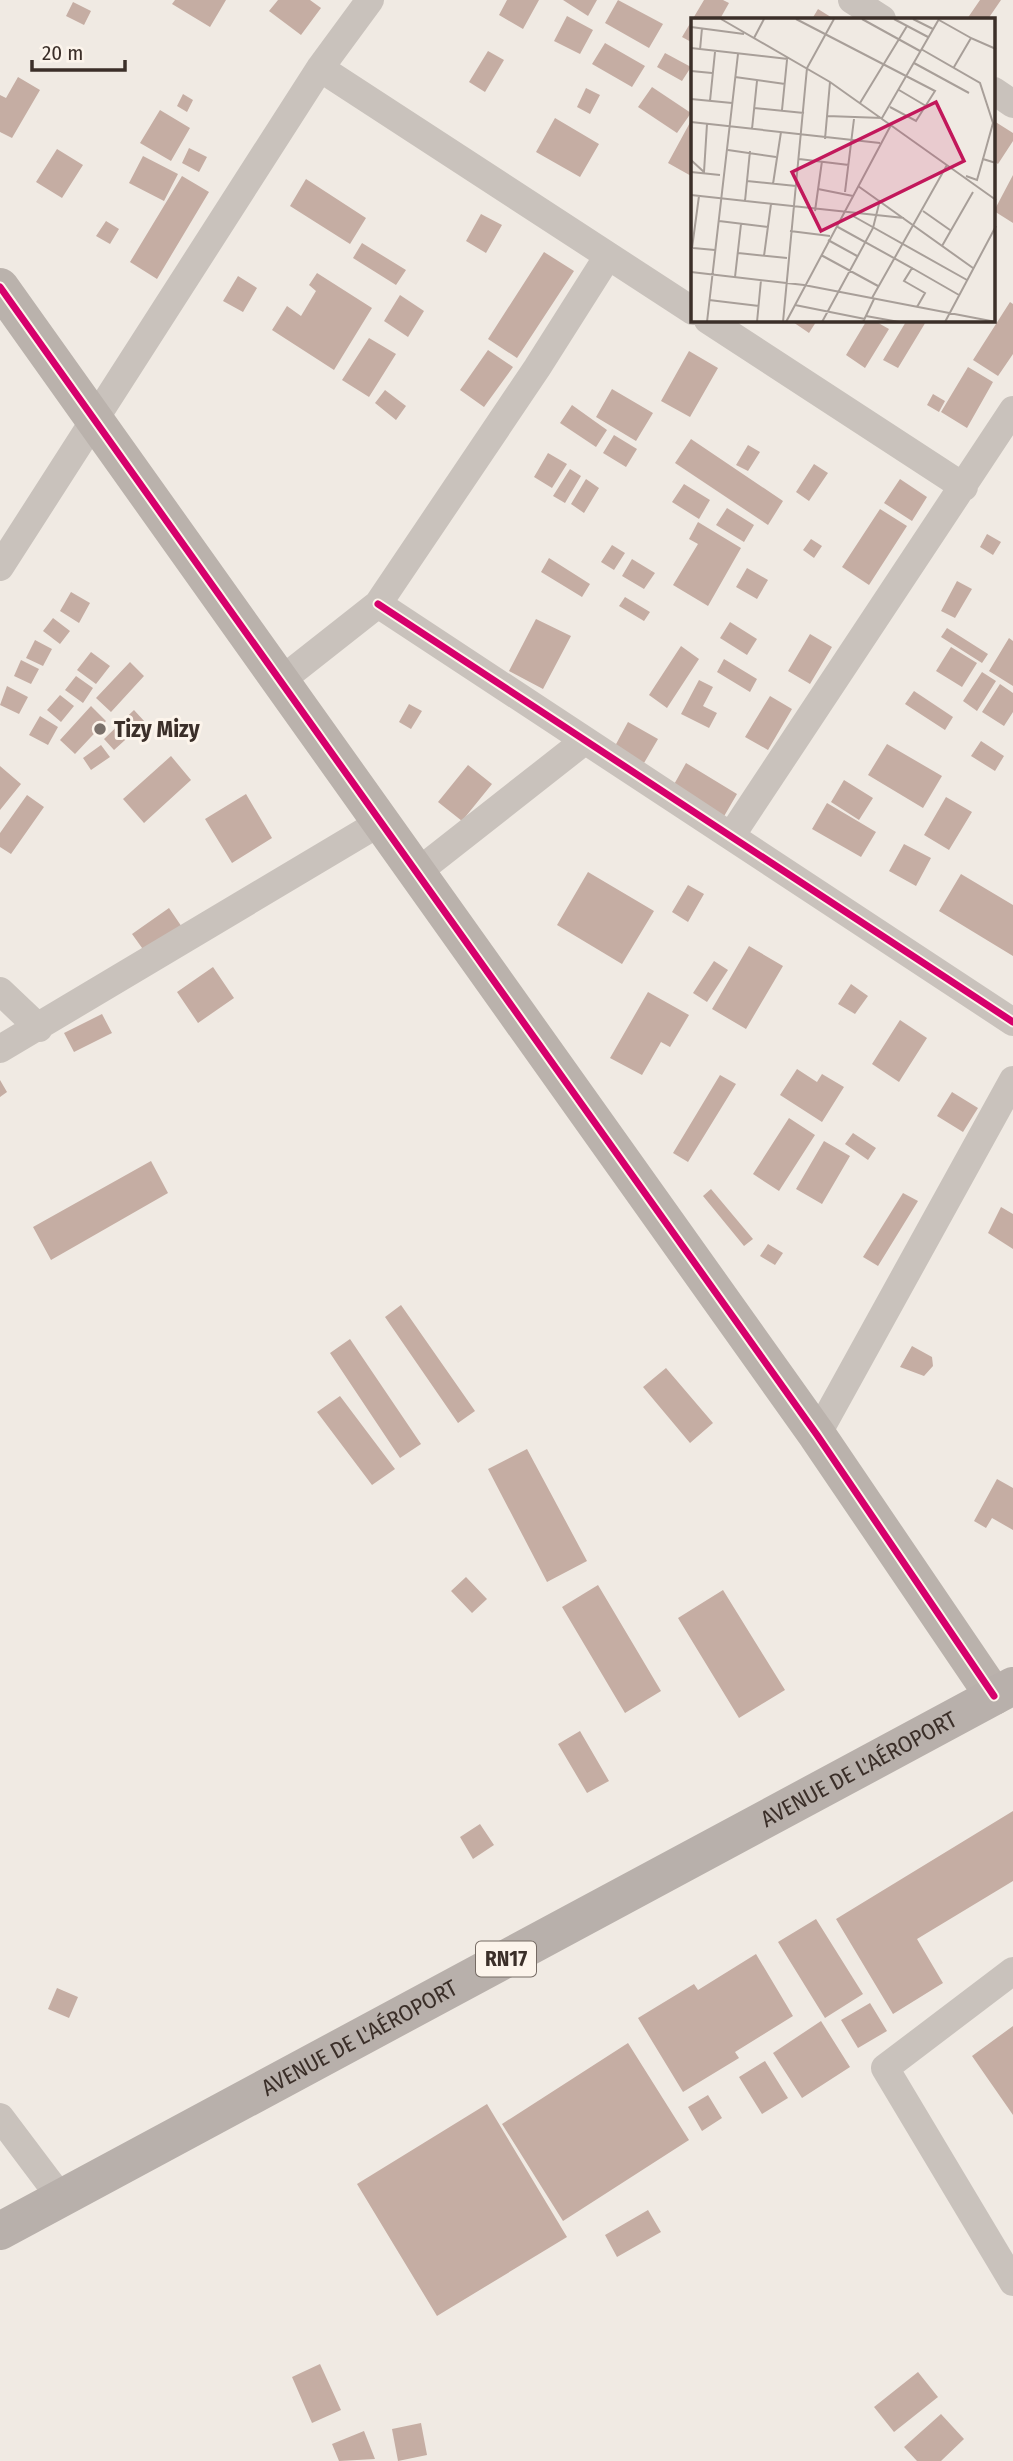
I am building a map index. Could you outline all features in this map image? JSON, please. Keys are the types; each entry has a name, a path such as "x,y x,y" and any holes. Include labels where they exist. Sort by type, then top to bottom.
{"main road":[{"name":"AVENUE DE L'AÉROPORT","path":"0,2231 1004,1691"}],"street":[{"path":"0,567 8,545 94,420 320,68 370,0"},
{"path":"852,0 880,18"},
{"path":"320,68 691,310"},
{"path":"996,92 1013,104"},
{"path":"279,682 378,604 537,368 608,256"},
{"path":"0,287 415,874 1004,1691"},
{"path":"711,322 964,487"},
{"path":"731,836 1013,410"},
{"path":"378,604 583,742 1013,1022"},
{"path":"415,874 583,742"},
{"path":"0,1049 379,823"},
{"path":"0,991 39,1028"},
{"path":"817,1435 1013,1080"},
{"path":"1013,1971 885,2068 1013,2282"},
{"path":"0,2117 61,2198"}],"building":[{"path":"175,0 226,0 210,27 172,4"},
{"path":"278,0 310,0 321,8 301,35 269,11"},
{"path":"507,0 539,0 523,29 499,15"},
{"path":"563,0 597,0 588,16"},
{"path":"618,0 663,24 649,48 605,23"},
{"path":"704,0 723,0 729,3 721,18 693,18"},
{"path":"980,0 1001,0 989,18 968,18"},
{"path":"73,2 91,11 84,25 66,16"},
{"path":"818,9 832,18 813,18"},
{"path":"567,16 593,30 580,54 554,41"},
{"path":"691,22 691,42 682,37"},
{"path":"605,43 645,66 632,87 592,64"},
{"path":"488,51 504,60 485,92 469,82"},
{"path":"665,53 691,67 682,81 657,67"},
{"path":"18,77 40,90 12,138 0,132 0,95 6,98"},
{"path":"652,87 691,113 677,133 638,107"},
{"path":"586,88 600,95 590,114 577,107"},
{"path":"183,94 193,100 187,112 177,106"},
{"path":"160,110 190,128 171,161 140,143"},
{"path":"555,118 599,144 580,177 536,152"},
{"path":"691,121 691,176 668,163"},
{"path":"996,122 1013,133 1013,141 998,164"},
{"path":"189,148 207,157 199,172 182,163"},
{"path":"57,149 83,165 62,198 36,182"},
{"path":"143,156 178,174 164,201 129,183"},
{"path":"1013,175 1013,223 996,212"},
{"path":"182,176 209,192 157,279 130,262"},
{"path":"306,179 366,218 350,244 290,206"},
{"path":"481,214 502,225 486,253 466,241"},
{"path":"106,221 119,229 110,244 96,236"},
{"path":"362,243 406,270 396,285 353,258"},
{"path":"544,252 574,271 517,358 488,339"},
{"path":"317,273 372,308 334,370 272,330 287,306 301,316 316,291 309,285"},
{"path":"238,276 257,288 243,312 223,301"},
{"path":"400,295 424,311 408,337 384,321"},
{"path":"1010,302 1013,304 1013,354 998,376 973,360"},
{"path":"793,322 816,322 809,333"},
{"path":"866,322 877,322 889,329 865,368 846,355"},
{"path":"906,322 926,322 898,368 883,360"},
{"path":"369,338 396,354 369,397 342,380"},
{"path":"488,350 513,367 484,407 460,390"},
{"path":"689,351 718,368 690,417 661,401"},
{"path":"968,367 993,382 967,428 941,412"},
{"path":"612,389 653,413 636,441 596,417"},
{"path":"385,390 406,406 396,420 375,403"},
{"path":"933,394 945,401 939,412 927,405"},
{"path":"572,405 607,430 596,447 560,423"},
{"path":"614,435 637,449 626,467 603,453"},
{"path":"691,439 783,501 768,525 675,463"},
{"path":"748,445 760,452 748,471 736,465"},
{"path":"548,453 567,464 552,488 534,477"},
{"path":"814,464 828,473 809,501 796,492"},
{"path":"570,469 581,476 565,503 553,496"},
{"path":"586,479 599,488 584,513 571,504"},
{"path":"900,479 927,497 912,521 884,503"},
{"path":"684,484 710,500 699,519 672,502"},
{"path":"727,508 754,525 744,542 716,525"},
{"path":"880,509 907,526 869,585 842,567"},
{"path":"698,522 741,548 708,606 673,585 698,544 689,539"},
{"path":"987,534 1001,542 993,555 980,547"},
{"path":"811,539 822,546 814,558 803,550"},
{"path":"612,545 625,553 614,570 601,562"},
{"path":"549,558 590,584 582,597 541,572"},
{"path":"632,559 655,573 644,589 622,576"},
{"path":"747,568 768,580 757,599 736,587"},
{"path":"957,581 972,589 955,618 941,611"},
{"path":"71,592 90,603 79,623 60,611"},
{"path":"625,597 650,612 644,621 619,606"},
{"path":"53,618 70,631 60,644 43,631"},
{"path":"536,619 571,636 543,689 509,671"},
{"path":"730,622 757,639 747,655 720,638"},
{"path":"947,628 988,654 982,663 941,637"},
{"path":"810,634 832,647 810,684 788,671"},
{"path":"1009,638 1013,641 1013,686 989,671"},
{"path":"35,640 52,649 43,666 26,658"},
{"path":"681,646 699,659 667,708 649,695"},
{"path":"951,647 977,663 962,687 936,671"},
{"path":"91,652 110,666 96,684 77,670"},
{"path":"724,659 757,679 750,692 717,672"},
{"path":"21,660 39,669 31,684 14,676"},
{"path":"130,662 144,676 111,712 96,698"},
{"path":"982,672 996,681 977,711 963,701"},
{"path":"76,676 93,688 83,703 65,690"},
{"path":"699,680 713,687 703,706 717,713 709,728 681,714"},
{"path":"1000,684 1013,693 1013,712 1004,726 982,712"},
{"path":"7,686 28,697 19,714 0,705"},
{"path":"914,691 953,717 945,730 905,704"},
{"path":"60,695 74,706 61,722 47,710"},
{"path":"770,696 792,709 768,750 745,737"},
{"path":"409,704 422,711 411,729 399,722"},
{"path":"91,706 106,721 75,754 60,740"},
{"path":"134,710 145,722 114,750 104,739"},
{"path":"40,716 58,727 48,745 29,735"},
{"path":"628,722 658,739 644,763 615,746"},
{"path":"981,741 1004,756 995,771 971,756"},
{"path":"887,744 942,776 923,808 868,775"},
{"path":"101,745 110,757 91,770 83,758"},
{"path":"171,756 191,780 144,823 123,799"},
{"path":"686,763 737,794 723,818 672,788"},
{"path":"468,765 492,784 462,821 438,802"},
{"path":"0,766 21,784 0,810"},
{"path":"844,780 873,798 859,820 831,802"},
{"path":"246,794 272,838 232,863 205,819"},
{"path":"27,795 44,807 11,854 0,847 0,833"},
{"path":"946,797 972,812 949,850 924,835"},
{"path":"827,803 876,832 861,857 812,829"},
{"path":"904,844 931,858 916,886 889,871"},
{"path":"588,872 654,911 622,964 557,925"},
{"path":"961,874 1013,905 1013,956 939,911"},
{"path":"688,885 704,894 688,922 672,912"},
{"path":"169,908 186,933 150,959 132,934"},
{"path":"749,946 783,966 746,1029 712,1009"},
{"path":"714,961 728,970 707,1002 693,993"},
{"path":"213,967 234,998 198,1023 177,992"},
{"path":"851,984 868,996 855,1014 838,1004"},
{"path":"648,992 689,1015 670,1047 661,1042 642,1075 610,1058"},
{"path":"102,1014 112,1033 74,1052 64,1033"},
{"path":"900,1020 927,1038 899,1082 872,1064"},
{"path":"797,1069 817,1082 822,1074 844,1087 822,1122 780,1095"},
{"path":"720,1075 736,1084 688,1162 673,1153"},
{"path":"0,1080 7,1092 0,1097"},
{"path":"952,1092 978,1108 963,1132 937,1116"},
{"path":"789,1118 815,1135 779,1191 753,1174"},
{"path":"853,1133 876,1148 868,1160 845,1144"},
{"path":"824,1141 850,1156 822,1204 796,1189"},
{"path":"151,1161 168,1193 51,1260 33,1227"},
{"path":"711,1189 753,1239 744,1246 703,1196"},
{"path":"903,1193 918,1201 878,1266 863,1257"},
{"path":"1001,1207 1013,1214 1013,1249 988,1233"},
{"path":"768,1244 783,1253 775,1265 760,1256"},
{"path":"401,1305 475,1411 458,1423 385,1317"},
{"path":"350,1339 421,1444 400,1458 330,1353"},
{"path":"912,1346 932,1357 933,1366 924,1376 900,1367"},
{"path":"666,1368 713,1423 690,1443 643,1387"},
{"path":"340,1396 395,1469 372,1485 317,1412"},
{"path":"527,1449 587,1561 547,1582 488,1469"},
{"path":"997,1479 1013,1488 1013,1530 992,1518 986,1528 974,1521"},
{"path":"466,1577 487,1599 472,1613 451,1591"},
{"path":"598,1585 661,1691 625,1713 562,1607"},
{"path":"723,1590 785,1690 739,1718 678,1618"},
{"path":"580,1731 609,1781 587,1793 558,1744"},
{"path":"1013,1811 1013,1881 917,1939 943,1983 893,2014 836,1919"},
{"path":"480,1824 494,1845 473,1859 460,1837"},
{"path":"816,1919 863,1994 825,2018 778,1942"},
{"path":"756,1954 793,2016 735,2052 739,2058 683,2092 638,2018 694,1984 698,1990"},
{"path":"57,1988 78,1997 69,2018 48,2009"},
{"path":"870,2003 887,2031 858,2048 841,2020"},
{"path":"821,2021 850,2067 802,2098 773,2053"},
{"path":"1013,2026 1013,2115 972,2056"},
{"path":"628,2043 689,2140 563,2221 502,2124"},
{"path":"765,2061 788,2098 762,2114 739,2077"},
{"path":"708,2095 722,2118 702,2131 688,2107"},
{"path":"487,2104 567,2237 437,2316 357,2184"},
{"path":"648,2210 661,2232 617,2257 605,2235"},
{"path":"320,2364 341,2410 312,2423 292,2377"},
{"path":"918,2372 938,2397 894,2432 874,2407"},
{"path":"941,2414 964,2439 941,2461 917,2461 904,2447"},
{"path":"421,2423 427,2455 398,2461 392,2429"},
{"path":"364,2431 375,2459 339,2461 332,2444"}],"cycle path":[{"path":"0,287 817,1435 994,1696"},
{"path":"378,604 1013,1022"}],"place":[{"name":"Tizy Mizy","path":"100,729"}]}
